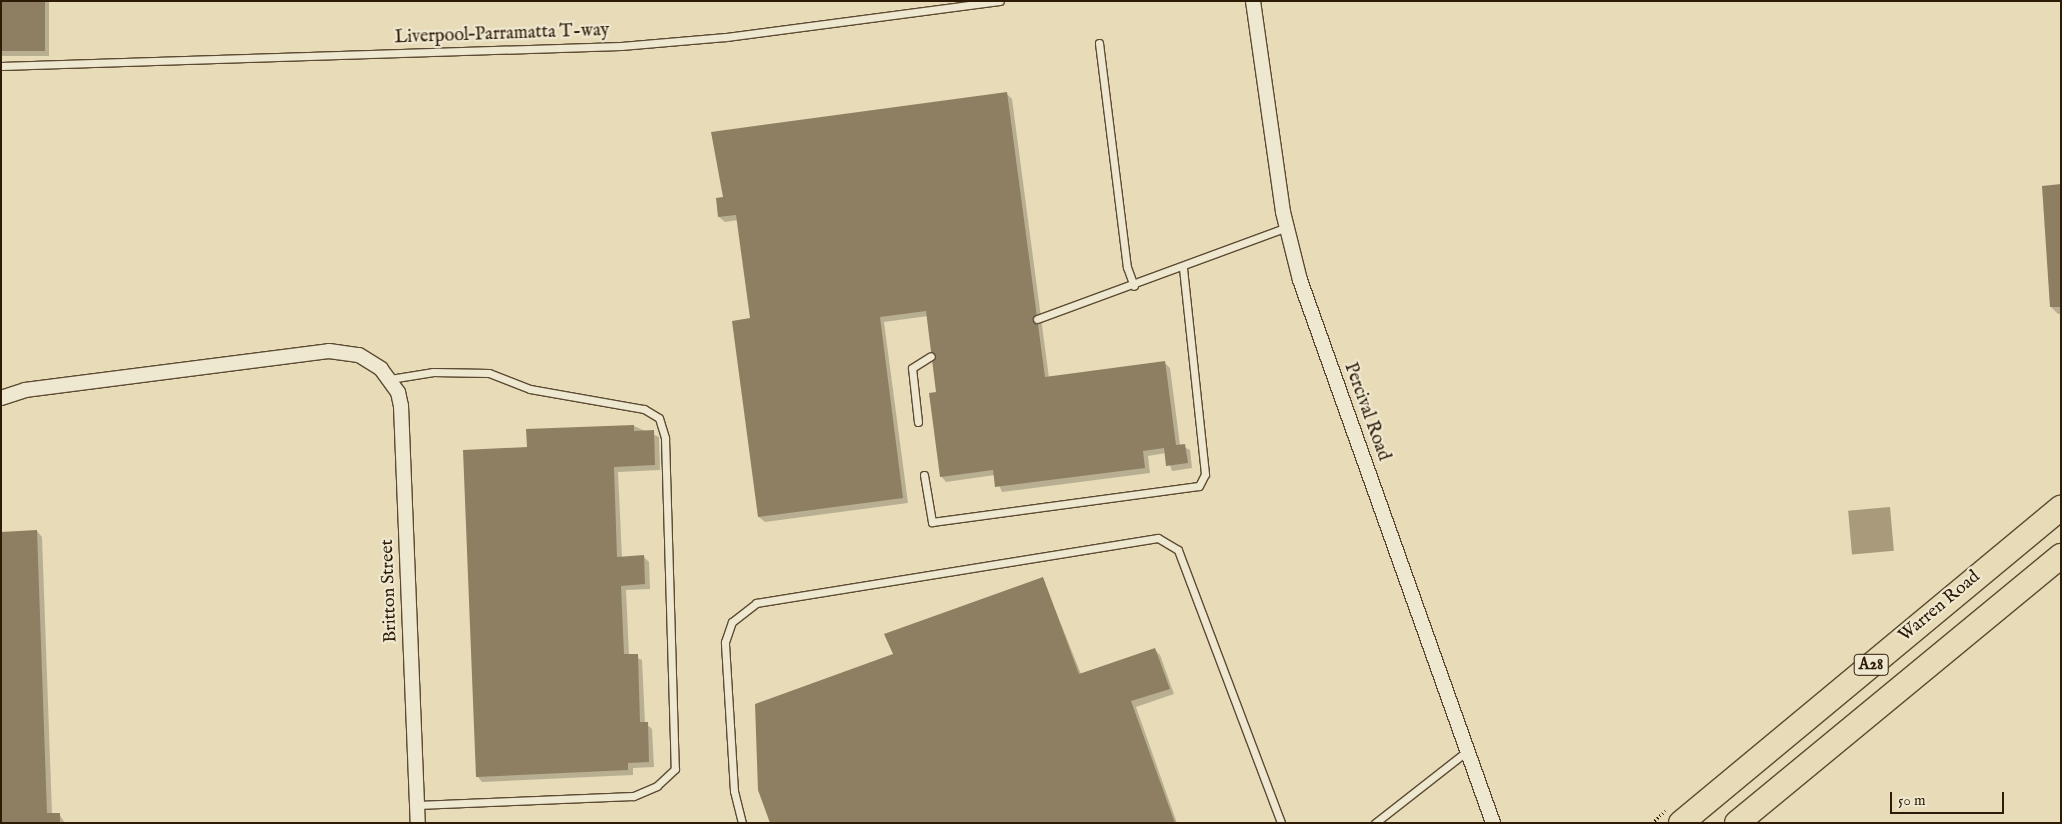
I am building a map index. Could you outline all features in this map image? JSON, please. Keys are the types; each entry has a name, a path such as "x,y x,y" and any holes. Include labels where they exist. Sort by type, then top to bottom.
{"highway":[{"name":"Warren Road","path":"1681,823 2061,506"},
{"name":"Warren Road","path":"1737,823 2061,556"}],"street":[{"name":"Percival Road","path":"1254,1 1287,227 1322,344 1493,823"},
{"name":"Britton Street","path":"1,398 25,390 329,351 359,355 380,362 390,379 400,406 418,823"}],"lane":[{"name":"Liverpool–Parramatta T-way","path":"1,66 621,46 726,37 1000,1"},
{"path":"1099,43 1127,267 1134,286"},
{"path":"1037,319 1134,286 1287,227"},
{"path":"924,475 932,522 1199,486 1205,474 1183,267"},
{"path":"918,422 912,368 931,356"},
{"path":"390,379 433,372 489,373 530,389 644,409 659,418 665,438 676,769 657,786 633,796 417,805"},
{"path":"742,823 734,791 725,642 732,622 756,603 1158,538 1178,550 1281,823"},
{"path":"1375,823 1467,751"}],"shaded area":[{"path":"1890,507 1894,551 1852,554 1848,511"}],"building":[{"path":"1,1 45,1 45,51 1,51"},
{"path":"1007,92 1045,377 1165,361 1176,445 1185,444 1188,463 1166,466 1164,448 1143,451 1145,468 995,487 993,470 940,477 929,393 936,392 926,311 880,317 903,498 758,517 732,321 750,318 736,215 718,217 716,198 723,197 711,132"},
{"path":"2061,184 2061,307 2050,307 2042,186"},
{"path":"634,425 634,431 654,430 655,465 614,467 617,557 644,555 645,584 621,586 624,654 638,654 640,722 648,722 649,762 628,763 628,770 476,777 463,450 527,447 526,429"},
{"path":"37,530 47,813 60,813 60,823 1,823 1,532"},
{"path":"1043,577 1079,674 1155,648 1170,689 1131,701 1175,823 770,823 758,790 755,704 893,654 884,634"}]}
